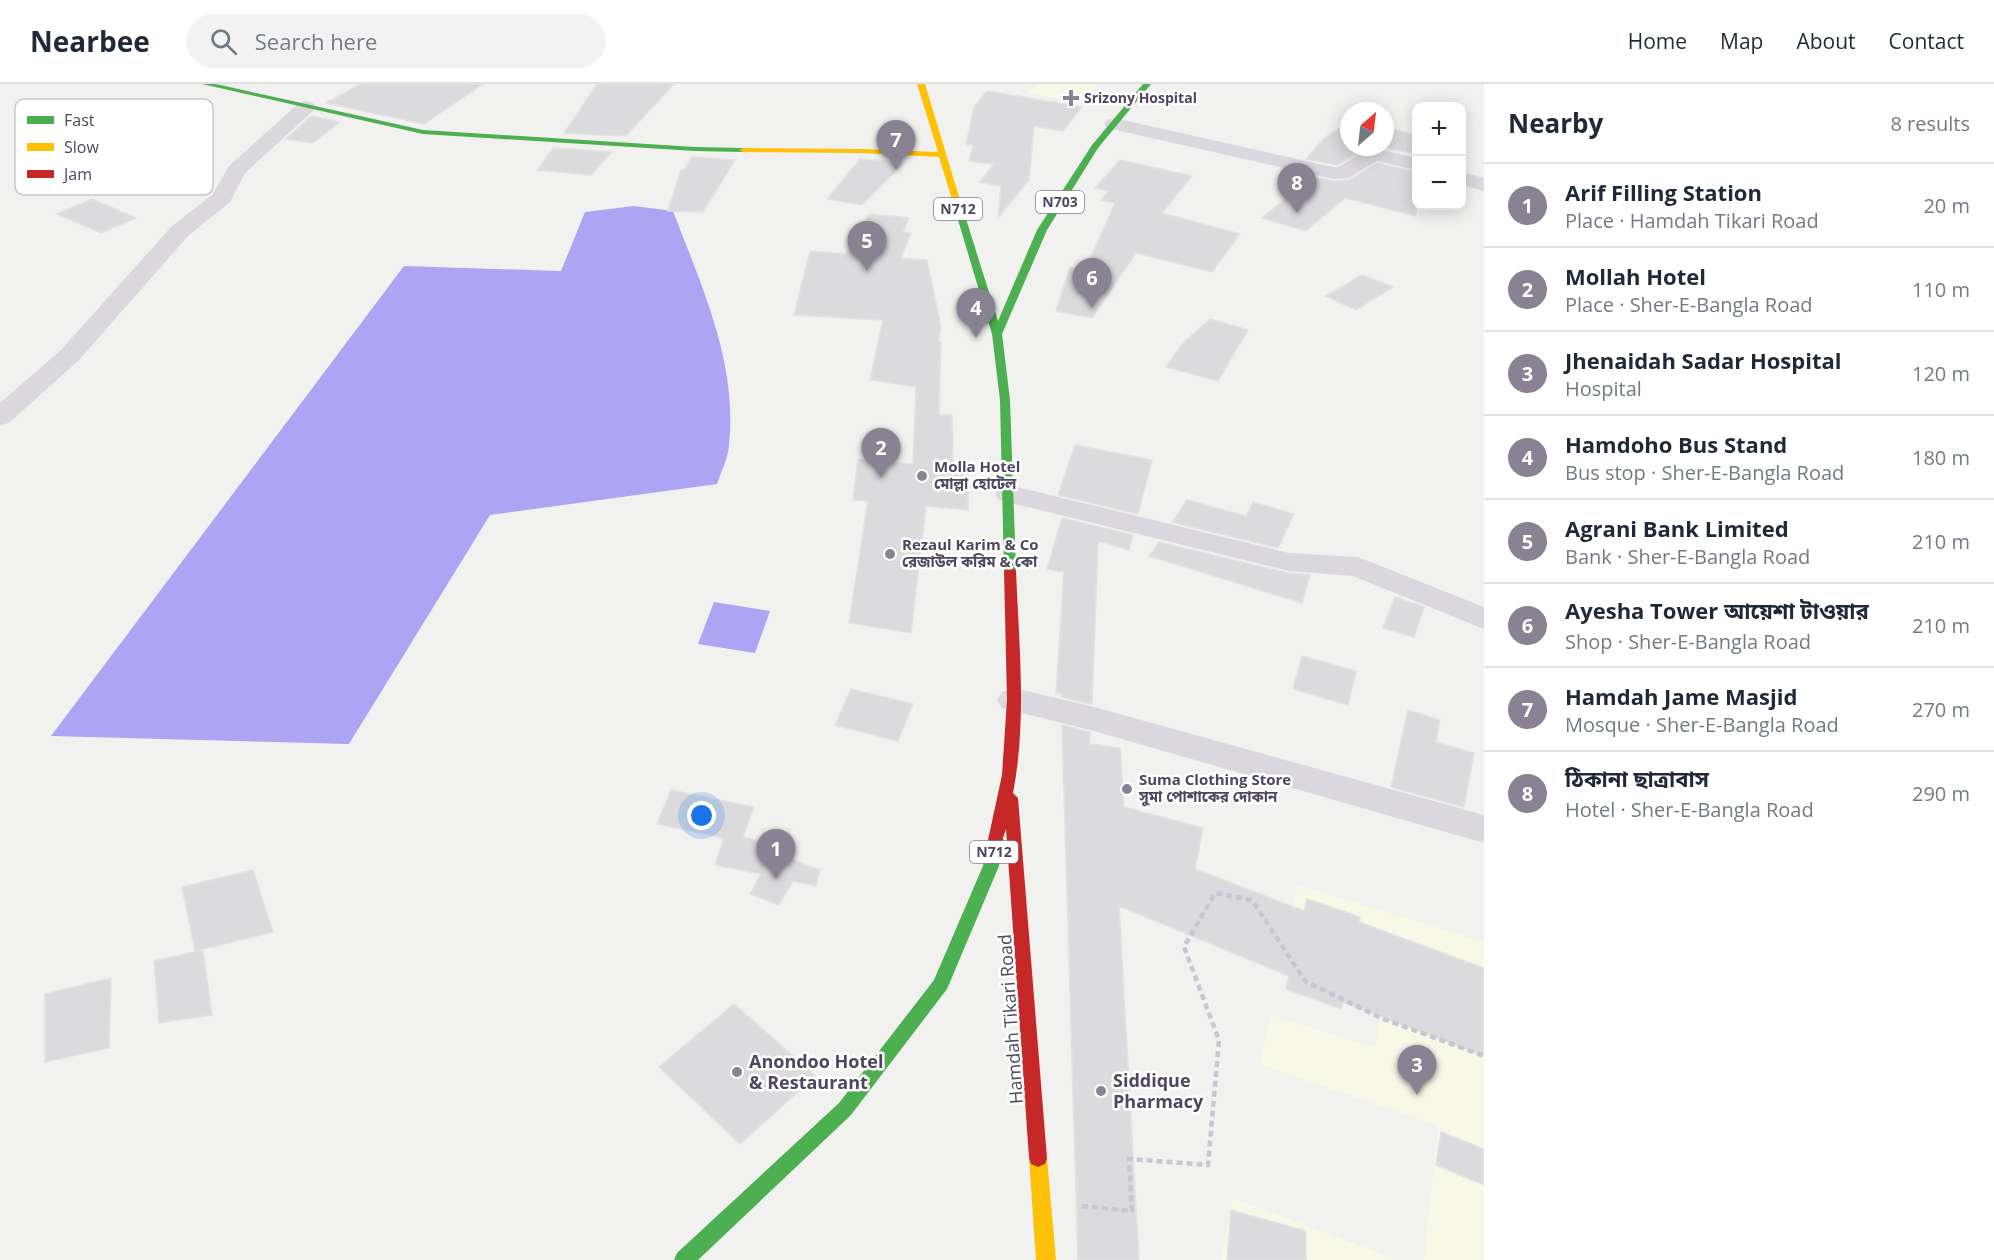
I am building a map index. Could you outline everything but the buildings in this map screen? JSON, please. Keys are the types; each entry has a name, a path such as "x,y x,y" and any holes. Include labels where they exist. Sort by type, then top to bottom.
{"main road":[{"path":"206,84 423,132 695,149 862,151 942,155"},
{"name":"N712","path":"684,1260 845,1109 941,984 991,866 1009,775 1014,700 1011,675 1009,494 1005,400 997,334 921,84"},
{"name":"N703","path":"997,334 1042,230 1095,147 1147,84"},
{"name":"Hamdah Tikari Road","path":"1009,775 1046,1260"}],"street":[{"path":"0,417 70,355 180,231 222,197 236,170 306,107"},
{"path":"1114,124 1339,174 1374,154 1412,163"},
{"path":"1466,180 1484,185"},
{"path":"1009,494 1289,562 1358,567 1484,619"},
{"path":"1014,700 1094,719 1484,829"}],"path":[{"path":"1042,1203 1132,1211 1129,1159 1208,1165 1219,1040 1184,947 1215,893 1252,900 1305,981 1381,1018 1484,1056"}],"shaded area":[{"name":"Srizony Hospital","path":"1037,84 1098,84 1082,103 1029,93"},
{"path":"633,206 673,211 715,325 723,354 730,414 728,450 717,484 490,515 349,744 51,736 404,266 561,271 585,212"},
{"path":"714,602 770,611 755,653 698,644"},
{"path":"1298,885 1484,942 1484,1260 1424,1260 1438,1126 1260,1064 1271,1015 1375,1048 1390,968 1288,935"},
{"path":"1233,1198 1398,1260 1221,1260"}],"traffic: fast":[{"path":"206,84 423,132 743,150"},
{"path":"997,334 1042,230 1095,147 1147,84"},
{"path":"957,203 997,334 1005,400 1010,571"},
{"path":"684,1260 845,1109 941,984 991,866 996,840"}],"traffic: slow":[{"path":"921,84 957,203"},
{"path":"743,150 862,151 942,155"},
{"path":"1038,1158 1046,1260"}],"traffic: jam":[{"path":"996,840 1009,775 1014,700 1010,571"},
{"path":"1011,798 1038,1158"}],"place":[{"name":"Srizony Hospital","path":"1071,98"},
{"name":"Hamdah Jame Masjid","path":"896,170"},
{"name":"ঠিকানা ছাত্রাবাস","path":"1297,213"},
{"name":"Agrani Bank Limited","path":"867,271"},
{"name":"Ayesha Tower আয়েশা টাওয়ার","path":"1092,308"},
{"name":"Hamdoho Bus Stand","path":"976,338"},
{"name":"Molla Hotel মোল্লা হোটেল","path":"922,476"},
{"name":"Mollah Hotel","path":"881,478"},
{"name":"Rezaul Karim & Co রেজাউল করিম & কো","path":"890,554"},
{"name":"Suma Clothing Store সুমা পোশাকের দোকান","path":"1127,789"},
{"name":"Arif Filling Station","path":"776,879"},
{"name":"Anondoo Hotel & Restaurant","path":"737,1072"},
{"name":"Siddique Pharmacy","path":"1101,1091"},
{"name":"Jhenaidah Sadar Hospital","path":"1417,1095"}]}
